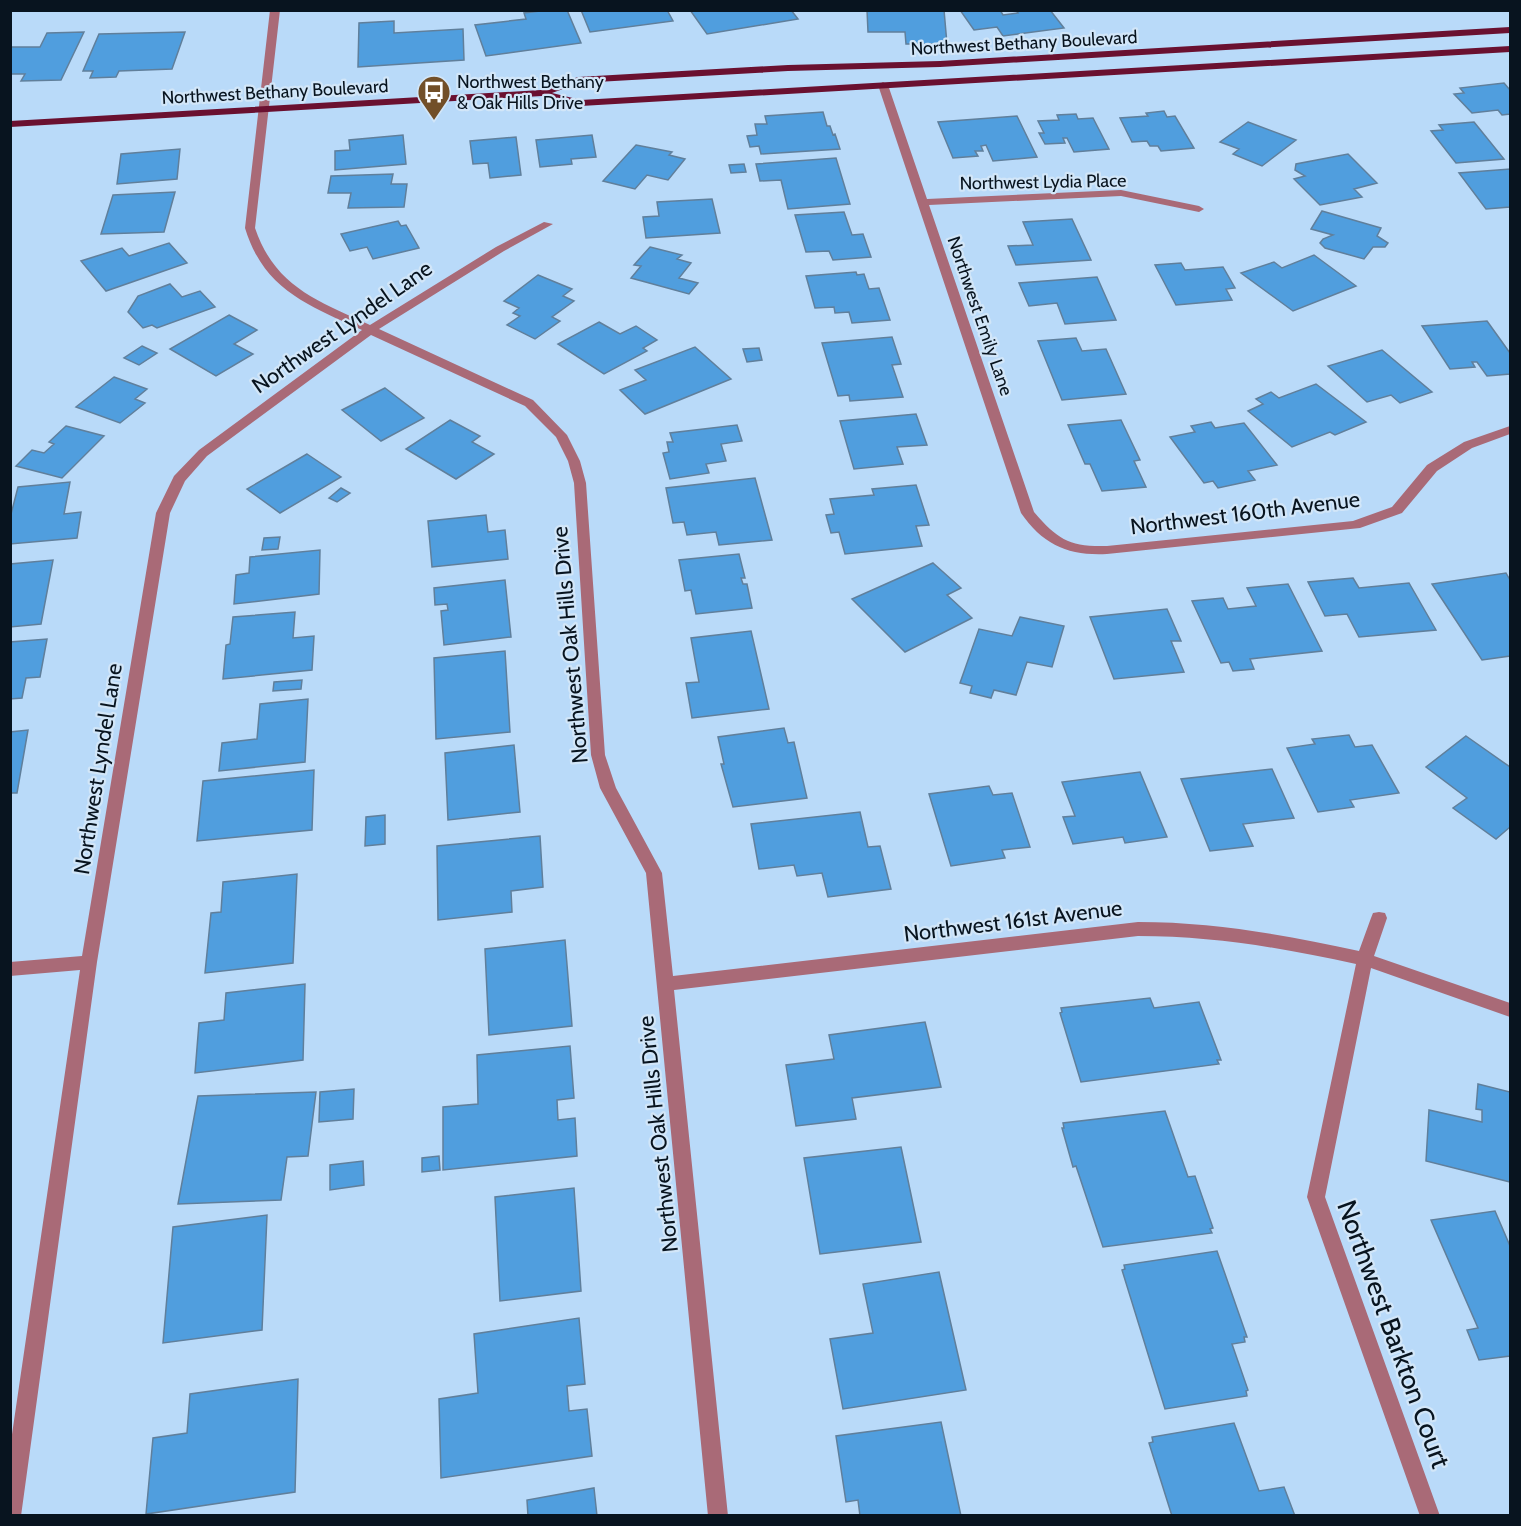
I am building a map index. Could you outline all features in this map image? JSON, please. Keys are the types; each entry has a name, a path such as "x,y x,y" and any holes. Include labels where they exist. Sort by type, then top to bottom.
{"main road":[{"name":"Northwest Bethany Boulevard","path":"10,124 542,93 578,80 777,69 940,64 1510,30"},
{"name":"Northwest Bethany Boulevard","path":"542,93 581,103 1510,49"}],"street":[{"name":"Northwest Oak Hills Drive","path":"275,10 251,204 250,228 254,245 264,264 282,284 297,294 529,403 561,435 574,461 580,483 598,755 608,788 654,873 718,1515"},
{"name":"Northwest Emily Lane","path":"883,85 1028,513 1047,537 1062,547"},
{"name":"Northwest Lydia Place","path":"922,202 1121,193 1199,209"},
{"name":"Northwest Lyndel Lane","path":"11,1515 89,962 163,513 179,480 203,453 370,330 500,249 548,224"},
{"name":"Northwest 160th Avenue","path":"1062,547 1086,552 1355,525 1398,510 1432,468 1468,445 1510,430"},
{"path":"1365,959 1379,918"},
{"name":"Northwest 161st Avenue","path":"666,984 1138,929 1191,929 1281,941 1365,959 1510,1010"},
{"name":"Northwest Barkton Court","path":"1365,959 1316,1197 1430,1515"},
{"path":"10,969 89,962"}],"building":[{"path":"567,10 581,43 486,56 475,25 526,19 524,13"},
{"path":"581,10 667,10 673,21 590,32"},
{"path":"690,10 791,10 798,19 707,34"},
{"path":"867,10 944,10 947,44 906,44 905,32 868,32"},
{"path":"960,10 1000,10 1003,15 1018,13 1016,10 1050,10 1064,28 1003,36 997,27 974,30"},
{"path":"394,21 394,33 463,29 464,60 358,67 359,23"},
{"path":"84,32 61,80 21,81 25,74 10,74 10,47 40,47 47,33"},
{"path":"185,32 172,69 119,71 116,77 90,78 93,71 83,71 99,34"},
{"path":"1504,83 1510,90 1510,114 1502,115 1498,110 1472,113 1454,94 1464,93 1460,88"},
{"path":"1164,111 1167,117 1175,116 1194,148 1161,151 1158,146 1150,146 1147,141 1132,142 1120,118 1148,116 1146,113"},
{"path":"823,112 827,126 830,126 833,135 835,134 840,149 761,154 759,146 750,147 747,136 757,135 755,124 767,124 765,116"},
{"path":"1076,114 1078,119 1093,118 1109,149 1074,152 1067,138 1063,138 1065,143 1045,144 1039,133 1044,133 1038,121 1059,120 1057,115"},
{"path":"1017,116 1037,157 993,161 986,145 981,146 983,151 975,151 978,156 953,158 938,122"},
{"path":"1248,122 1296,140 1262,166 1233,154 1239,149 1220,142"},
{"path":"1474,122 1504,159 1456,163 1431,131 1443,130 1439,125"},
{"path":"403,135 406,164 335,170 335,151 350,150 349,140"},
{"path":"592,135 596,157 571,159 572,164 540,167 536,140"},
{"path":"516,137 521,175 490,178 488,163 473,164 470,141"},
{"path":"636,145 672,152 669,155 685,159 668,180 647,175 635,189 603,181"},
{"path":"180,149 177,179 117,184 121,154"},
{"path":"1348,154 1377,183 1354,189 1362,197 1320,205 1294,179 1305,176 1295,170 1296,164"},
{"path":"836,158 850,204 788,209 781,180 760,181 756,164"},
{"path":"744,164 746,172 731,173 729,165"},
{"path":"1510,169 1510,207 1486,209 1459,173"},
{"path":"393,174 391,184 407,184 404,207 348,208 351,193 328,193 331,176"},
{"path":"175,192 164,232 101,234 113,195"},
{"path":"712,199 720,233 646,238 643,217 659,216 657,202"},
{"path":"1322,211 1381,228 1377,236 1388,243 1385,247 1373,247 1364,259 1325,248 1320,243 1323,239 1333,235 1311,229"},
{"path":"844,212 852,235 863,234 871,257 833,260 829,251 806,252 795,215"},
{"path":"1072,219 1091,260 1016,265 1008,246 1033,245 1023,222"},
{"path":"398,221 401,226 406,225 419,248 373,259 367,247 350,251 341,234"},
{"path":"169,243 187,263 106,291 81,261 122,248 129,256"},
{"path":"650,247 682,255 677,259 691,263 679,278 698,283 689,294 631,278 641,266 634,265"},
{"path":"1314,255 1356,286 1293,311 1241,273 1274,262 1282,268"},
{"path":"1181,263 1185,270 1223,267 1235,288 1226,289 1232,300 1176,305 1155,265"},
{"path":"856,272 857,275 864,274 869,289 879,288 890,320 852,323 849,312 835,313 834,307 815,308 806,276"},
{"path":"538,275 572,289 563,296 574,301 552,317 560,321 535,339 507,325 520,316 513,313 519,308 504,301"},
{"path":"1097,277 1116,320 1065,324 1057,303 1029,306 1019,283"},
{"path":"170,284 182,297 200,291 215,307 157,328 152,325 143,328 128,312 138,296"},
{"path":"229,315 257,330 234,344 253,354 216,376 170,349"},
{"path":"1487,321 1510,353 1510,374 1487,376 1477,362 1472,362 1475,367 1450,369 1422,326"},
{"path":"599,322 620,334 636,326 657,340 643,348 647,351 604,374 558,344"},
{"path":"892,337 901,364 892,365 903,397 850,401 849,395 838,396 822,343"},
{"path":"1076,338 1082,351 1106,349 1126,394 1062,400 1038,341"},
{"path":"142,346 157,353 139,365 124,358"},
{"path":"695,347 731,379 645,414 620,390 646,380 635,370"},
{"path":"759,348 762,360 747,362 743,349"},
{"path":"1382,350 1432,392 1400,403 1391,395 1367,402 1328,366"},
{"path":"114,377 147,389 135,399 145,403 120,423 76,407"},
{"path":"1316,384 1366,422 1335,435 1330,432 1292,447 1248,411 1263,404 1256,399 1271,392 1279,398"},
{"path":"385,388 424,418 381,441 342,410"},
{"path":"916,414 927,445 897,447 903,464 854,469 840,421"},
{"path":"450,420 480,436 472,442 494,454 456,479 406,449"},
{"path":"1121,420 1140,460 1134,461 1146,487 1102,491 1090,464 1085,464 1068,425"},
{"path":"1211,422 1215,428 1244,423 1277,465 1248,471 1255,480 1218,488 1213,481 1204,483 1170,437 1195,432 1191,426"},
{"path":"737,425 742,441 721,444 726,461 706,464 709,473 670,479 663,453 669,452 667,442 673,442 670,433"},
{"path":"66,426 104,436 62,478 16,466 32,450 44,453 54,444 49,442"},
{"path":"307,454 341,477 280,513 247,489"},
{"path":"755,478 772,540 719,545 716,532 687,535 684,522 673,523 666,488"},
{"path":"70,482 64,514 81,512 77,538 10,544 10,518 18,487"},
{"path":"916,485 929,525 916,526 922,546 845,554 839,532 831,533 826,515 834,514 830,499 874,495 872,489"},
{"path":"341,488 350,493 337,502 329,498"},
{"path":"486,515 488,532 505,530 508,559 432,567 428,521"},
{"path":"280,537 278,549 262,550 264,538"},
{"path":"320,550 319,594 234,604 236,575 249,573 250,557"},
{"path":"739,554 745,578 741,578 743,584 747,584 752,608 696,614 691,590 685,591 679,560"},
{"path":"53,560 41,624 10,627 10,564"},
{"path":"933,563 961,588 947,595 972,618 905,652 852,599"},
{"path":"1506,573 1510,580 1510,656 1482,660 1432,584"},
{"path":"1353,578 1359,588 1409,583 1436,630 1359,637 1347,614 1325,616 1308,582"},
{"path":"505,580 511,637 444,645 441,611 448,610 447,604 435,605 434,588"},
{"path":"1288,584 1322,651 1250,659 1254,669 1233,671 1229,662 1221,663 1192,601 1223,598 1228,609 1256,606 1247,588"},
{"path":"1167,609 1181,641 1171,641 1184,672 1114,679 1090,617"},
{"path":"295,612 293,638 314,636 312,670 223,679 226,645 230,644 233,617"},
{"path":"1020,617 1064,626 1052,667 1027,662 1016,695 994,690 991,698 970,693 972,686 960,683 979,629 1012,636"},
{"path":"751,631 769,709 692,718 686,683 699,682 691,638"},
{"path":"47,639 40,677 26,678 22,698 10,699 10,642"},
{"path":"505,651 510,732 436,739 434,658"},
{"path":"302,680 301,689 273,691 274,682"},
{"path":"308,699 305,762 219,771 222,743 257,739 260,704"},
{"path":"784,728 788,743 794,742 807,798 733,807 721,764 724,764 718,737"},
{"path":"28,730 17,793 10,793 10,732"},
{"path":"1349,735 1355,747 1372,745 1399,793 1350,800 1354,807 1318,812 1287,748 1315,744 1312,739"},
{"path":"1466,736 1510,767 1510,827 1496,839 1453,808 1467,798 1426,767"},
{"path":"514,745 520,812 448,820 445,753"},
{"path":"1272,769 1294,818 1243,824 1253,846 1210,851 1181,779"},
{"path":"314,770 312,830 197,841 203,781"},
{"path":"1140,772 1167,837 1125,843 1123,837 1073,844 1063,817 1075,816 1062,782"},
{"path":"989,786 993,795 1012,793 1030,847 1002,850 1005,858 951,866 929,794"},
{"path":"860,812 868,847 880,846 891,889 828,897 822,873 797,876 794,865 759,869 751,824"},
{"path":"385,815 385,844 365,846 366,817"},
{"path":"540,836 543,887 511,891 512,912 438,920 437,846"},
{"path":"297,874 293,963 205,973 211,913 221,912 223,882"},
{"path":"565,940 572,1026 489,1035 485,949"},
{"path":"305,984 303,1060 195,1073 199,1023 224,1020 226,993"},
{"path":"1150,998 1154,1008 1199,1002 1221,1060 1217,1060 1219,1064 1081,1082 1060,1013 1061,1008"},
{"path":"925,1022 941,1087 852,1098 856,1119 796,1126 786,1065 834,1059 829,1035"},
{"path":"570,1046 574,1098 557,1100 558,1120 575,1118 577,1156 443,1170 443,1107 478,1104 477,1055"},
{"path":"1478,1084 1510,1092 1510,1182 1426,1161 1429,1110 1482,1122 1482,1110 1476,1109"},
{"path":"354,1089 353,1119 319,1122 320,1092"},
{"path":"316,1092 308,1156 287,1157 281,1200 178,1204 198,1096"},
{"path":"1165,1111 1188,1177 1195,1176 1213,1228 1210,1229 1212,1233 1103,1247 1076,1166 1073,1167 1062,1128 1064,1128 1063,1123"},
{"path":"901,1147 921,1242 820,1254 804,1158"},
{"path":"439,1156 440,1170 422,1172 422,1158"},
{"path":"363,1161 364,1185 330,1190 330,1165"},
{"path":"574,1188 581,1291 500,1301 495,1197"},
{"path":"1495,1211 1510,1246 1510,1356 1479,1360 1467,1330 1478,1328 1431,1220"},
{"path":"267,1215 262,1330 163,1343 173,1227"},
{"path":"1217,1251 1247,1337 1244,1337 1245,1342 1232,1344 1248,1390 1246,1391 1247,1396 1165,1409 1122,1270 1125,1269 1124,1265"},
{"path":"939,1272 966,1390 843,1409 830,1339 873,1333 863,1284"},
{"path":"579,1318 585,1384 567,1386 569,1411 587,1409 592,1456 441,1478 439,1399 478,1393 474,1334"},
{"path":"298,1379 295,1492 146,1514 153,1438 187,1433 190,1394"},
{"path":"941,1422 961,1516 860,1516 858,1500 846,1502 836,1436"},
{"path":"1234,1423 1259,1491 1284,1487 1295,1516 1172,1516 1149,1443 1153,1442 1152,1437"},
{"path":"594,1488 597,1516 528,1516 527,1500"}],"place":[{"name":"Northwest Bethany & Oak Hills Drive","path":"434,121"}]}
